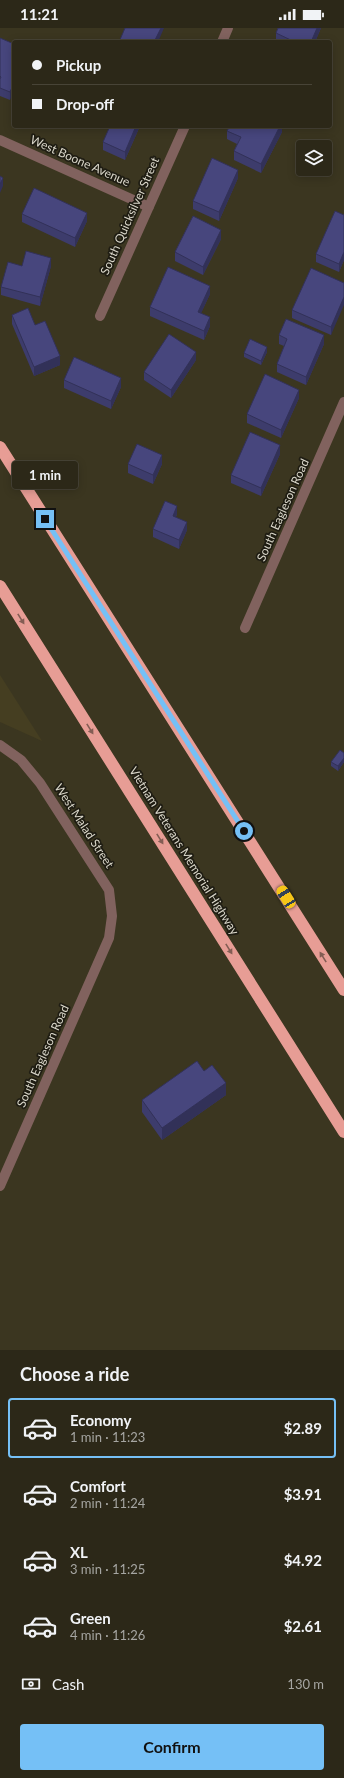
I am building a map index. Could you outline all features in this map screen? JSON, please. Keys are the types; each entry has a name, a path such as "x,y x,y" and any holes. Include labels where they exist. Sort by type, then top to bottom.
{"highway":[{"path":"0,447 344,990"},
{"name":"Vietnam Veterans Memorial Highway","path":"0,586 344,1132"},
{"path":"311,1081 344,1142"}],"street":[{"path":"223,40 228,28"},
{"name":"South Quicksilver Street","path":"100,316 184,128"},
{"name":"West Boone Avenue","path":"0,140 148,207"},
{"name":"South Eagleson Road","path":"245,628 344,402"},
{"name":"West Malad Street","path":"0,745 21,760 40,783 109,890 112,916 109,938"},
{"name":"South Eagleson Road","path":"0,1186 109,938"}],"shaded area":[{"path":"0,675 42,741 0,722"}],"building":[{"path":"125,28 161,28 155,40 120,40"},
{"path":"278,28 317,28 312,40 291,40 276,33"},
{"path":"0,38 12,43 12,88 10,92 0,88"},
{"path":"109,128 135,128 125,152 103,142"},
{"path":"229,128 279,128 261,164 234,151 241,137 227,131"},
{"path":"212,158 238,170 219,212 193,201"},
{"path":"0,176 3,178 0,184"},
{"path":"34,188 87,213 75,238 22,214"},
{"path":"335,211 344,215 344,252 339,264 316,254"},
{"path":"193,216 221,230 203,267 175,252"},
{"path":"26,251 51,258 40,297 1,287 8,262 22,266"},
{"path":"168,267 210,286 198,312 210,317 204,331 150,307"},
{"path":"311,268 344,283 344,297 331,327 292,310"},
{"path":"28,308 35,325 45,321 60,356 34,367 12,315"},
{"path":"286,319 324,335 306,377 277,364 287,339 279,335"},
{"path":"169,334 196,352 171,390 144,372"},
{"path":"250,339 267,347 261,361 244,353"},
{"path":"74,357 121,378 111,401 64,380"},
{"path":"265,374 299,390 281,430 247,414"},
{"path":"250,432 280,445 261,488 231,475"},
{"path":"137,444 162,455 153,475 128,464"},
{"path":"165,501 177,506 173,516 187,522 179,540 153,529"},
{"path":"340,750 344,753 344,758 338,766 331,762"},
{"path":"197,1061 204,1071 212,1065 226,1083 162,1128 142,1100"}],"route":[{"path":"45,519 244,831"}]}
